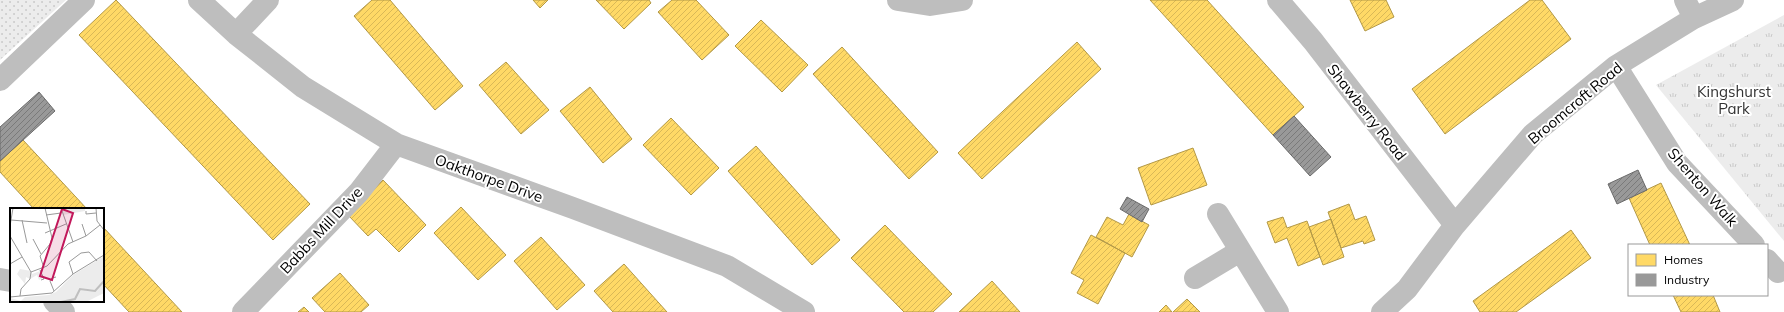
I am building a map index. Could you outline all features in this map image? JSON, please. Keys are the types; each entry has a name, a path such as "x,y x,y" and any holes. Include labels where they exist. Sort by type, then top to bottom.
{"street":[{"path":"0,80 84,0"},
{"name":"Oakthorpe Drive","path":"199,0 236,34 303,87 396,144 727,266 804,312"},
{"path":"236,34 268,0"},
{"path":"898,0 930,5 962,0"},
{"name":"Shawberry Road","path":"1278,0 1313,42 1455,225"},
{"name":"Broomcroft Road","path":"1382,312 1407,289 1455,225 1533,134 1616,66 1690,9 1733,0"},
{"name":"Shenton Walk","path":"1616,66 1677,163 1753,244"},
{"name":"Babbs Mill Drive","path":"243,312 359,192 396,144"},
{"path":"1218,214 1278,312"},
{"path":"1195,278 1240,251"},
{"path":"0,279 10,281"},
{"path":"55,302 64,312"}],"green space":[{"path":"0,0 66,0 0,60"},
{"name":"Kingshurst Park","path":"1784,15 1784,241 1656,85"}],"building: Homes":[{"path":"116,0 310,204 273,240 79,35"},
{"path":"372,0 390,0 463,86 435,110 354,16"},
{"path":"533,0 548,0 540,8"},
{"path":"596,0 649,0 651,3 624,29"},
{"path":"672,0 696,0 729,35 702,60 658,12"},
{"path":"1150,0 1207,0 1304,107 1273,135"},
{"path":"1350,0 1386,0 1394,17 1365,31"},
{"path":"1530,0 1542,0 1571,39 1445,134 1412,89"},
{"path":"761,20 808,65 782,92 735,46"},
{"path":"1077,42 1101,69 982,179 958,153"},
{"path":"842,47 938,152 909,179 813,74"},
{"path":"506,62 549,110 521,134 479,85"},
{"path":"590,87 632,139 603,163 560,111"},
{"path":"671,118 719,168 691,195 643,145"},
{"path":"23,140 86,208 33,208 0,172 0,161"},
{"path":"756,146 840,240 812,265 728,171"},
{"path":"1193,148 1207,185 1151,205 1138,168"},
{"path":"383,180 426,225 399,252 376,229 368,236 348,215"},
{"path":"1661,183 1690,244 1650,244 1629,198"},
{"path":"1349,204 1355,220 1366,216 1375,240 1364,244 1363,241 1341,248 1328,212"},
{"path":"461,207 506,255 478,280 434,233"},
{"path":"1129,214 1149,225 1132,257 1096,237 1107,217 1123,225"},
{"path":"1283,217 1287,228 1307,221 1320,257 1298,266 1287,238 1275,243 1267,222"},
{"path":"1331,219 1344,257 1323,265 1309,227"},
{"path":"885,225 952,294 933,312 904,312 851,258"},
{"path":"104,228 182,312 129,312 104,285"},
{"path":"1571,230 1591,258 1516,312 1480,312 1473,301"},
{"path":"1091,235 1125,253 1098,304 1077,293 1084,280 1071,273"},
{"path":"541,237 585,285 557,310 514,261"},
{"path":"624,264 667,312 613,312 594,291"},
{"path":"340,273 369,305 361,312 325,312 312,298"},
{"path":"992,281 1020,312 959,312"},
{"path":"1673,296 1713,296 1720,312 1681,312"},
{"path":"1187,299 1200,312 1173,312"},
{"path":"1166,305 1172,312 1159,312"},
{"path":"304,307 309,312 298,312"}],"building: Industry":[{"path":"39,92 55,111 0,161 0,127"},
{"path":"1294,116 1331,157 1310,176 1273,135"},
{"path":"1638,170 1647,190 1617,204 1608,184"},
{"path":"1127,197 1149,209 1142,222 1120,209"}]}
